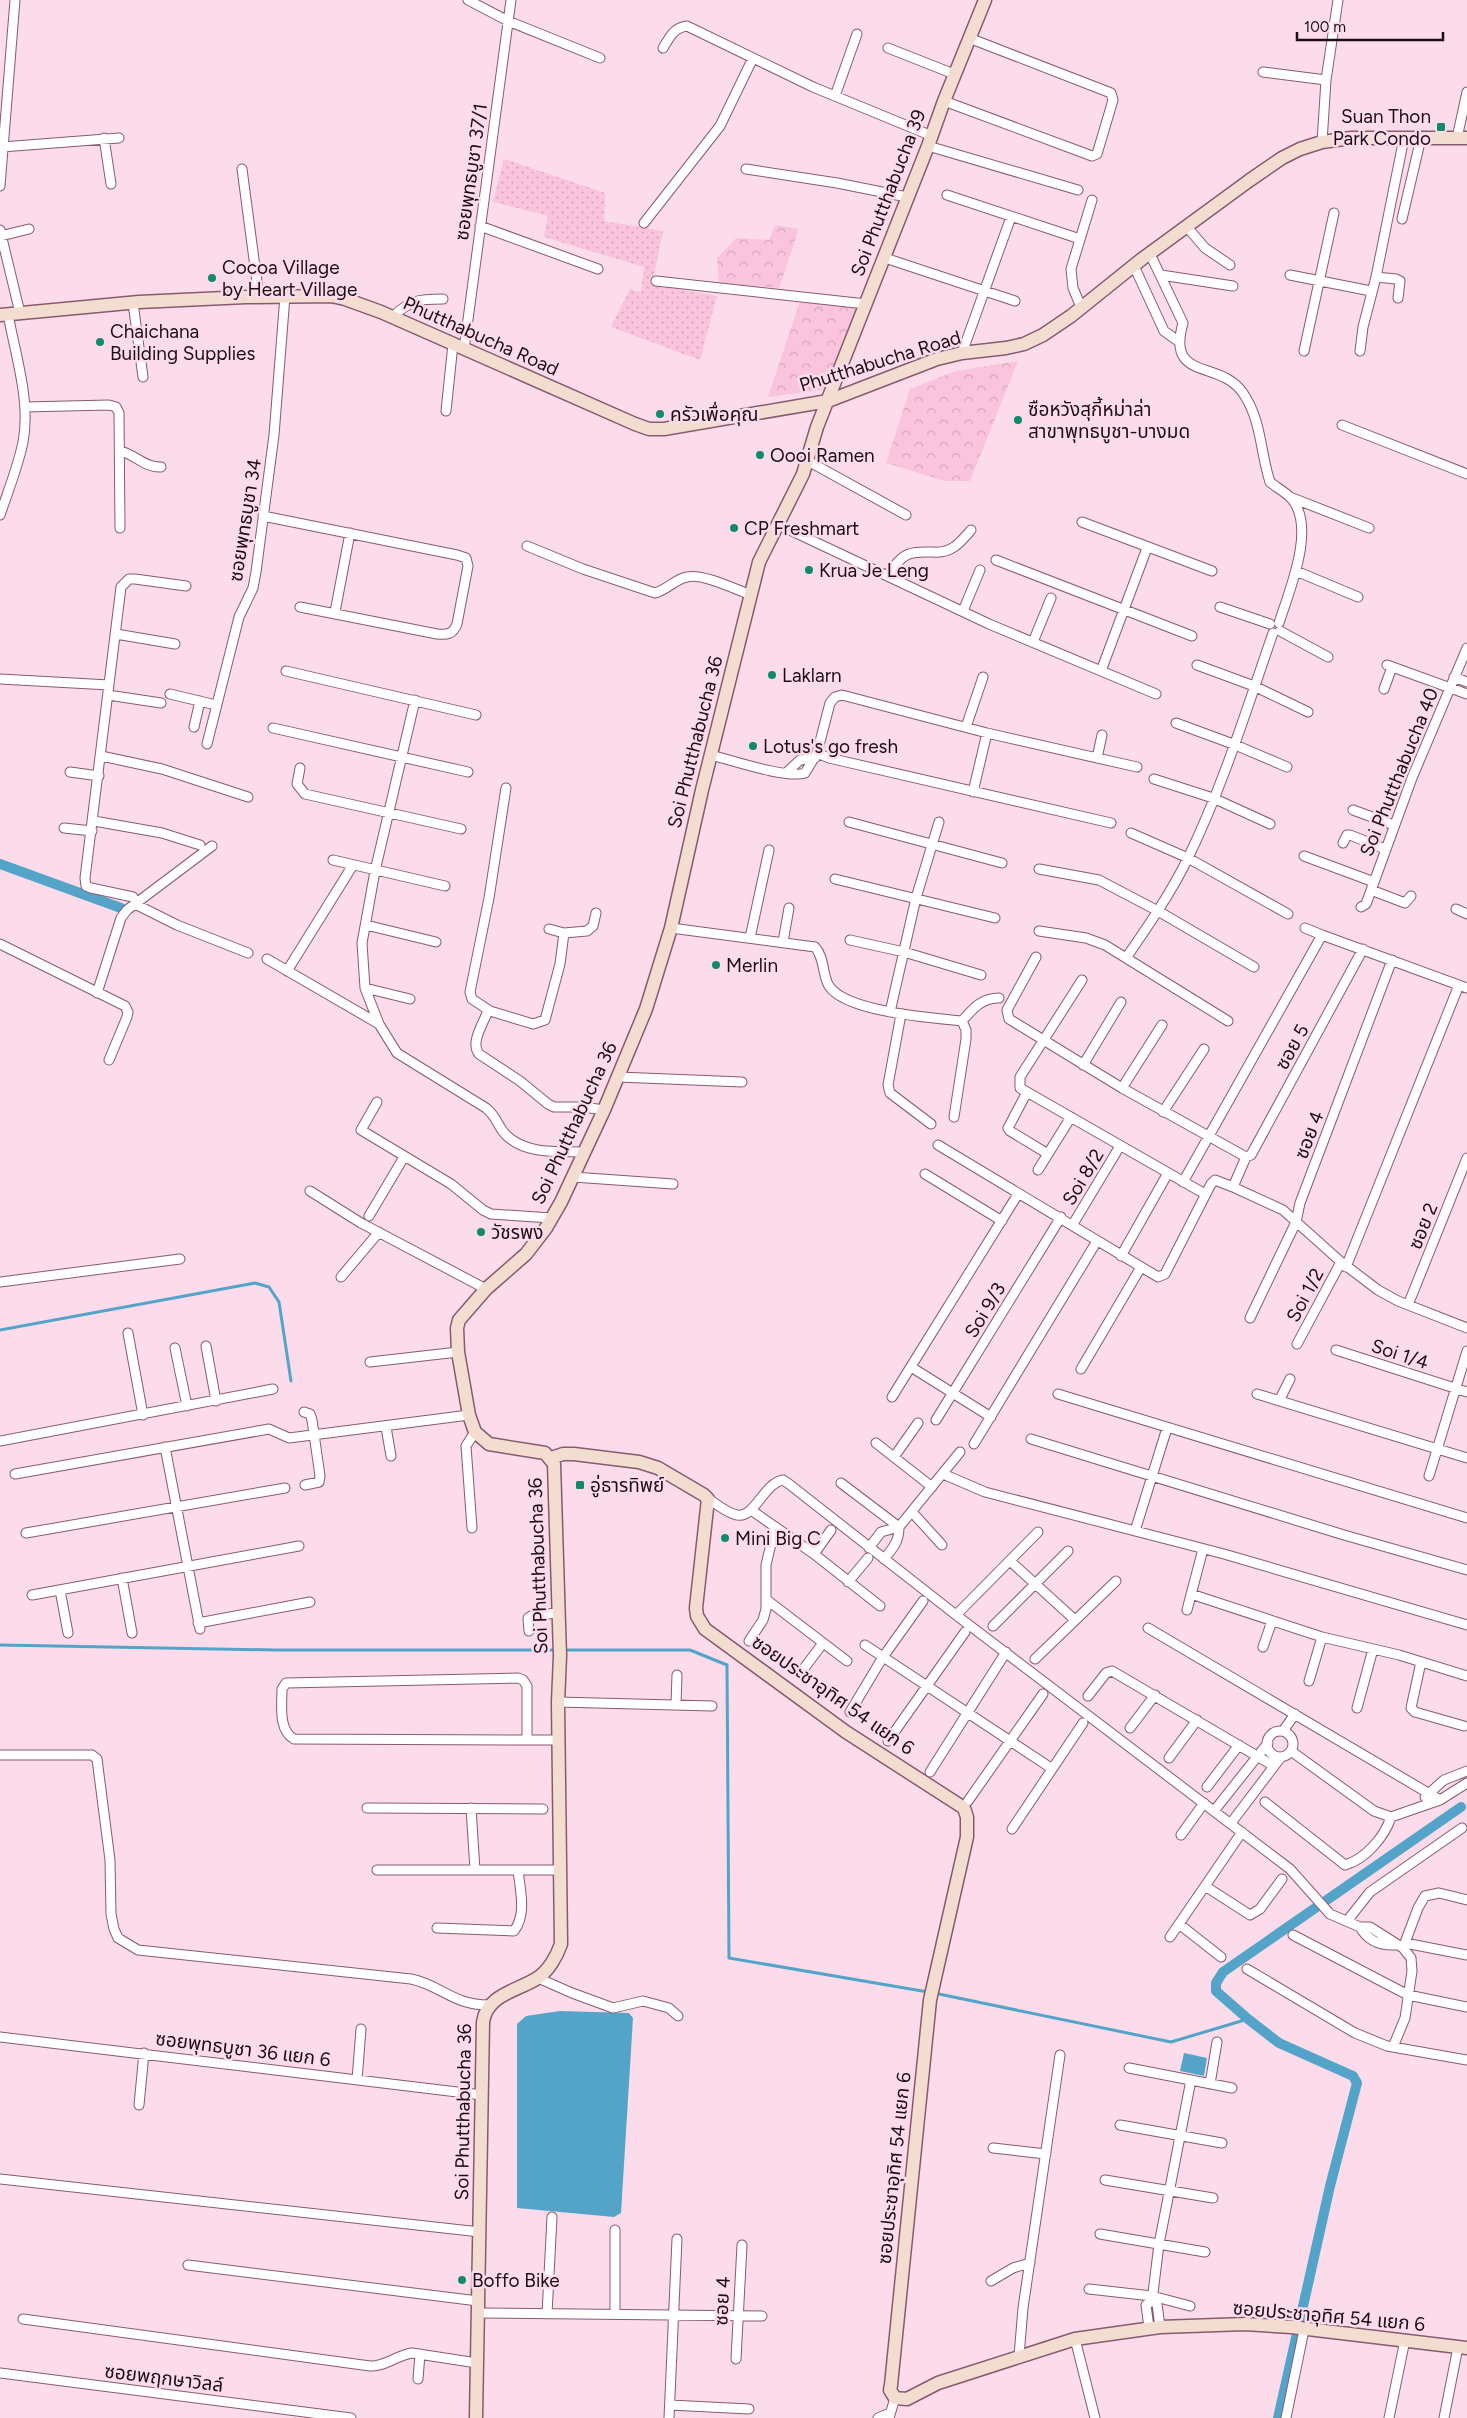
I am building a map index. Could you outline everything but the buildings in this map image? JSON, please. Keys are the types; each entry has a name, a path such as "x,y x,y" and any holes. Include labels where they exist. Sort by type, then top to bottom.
{"street":[{"path":"0,186 15,0"},
{"path":"468,0 508,21 600,58"},
{"name":"ซอยพุทธบูชา 37/1","path":"446,411 480,226 511,0"},
{"name":"Soi Phutthabucha 39","path":"828,401 930,141 954,74 986,0"},
{"path":"1322,142 1326,80 1338,0"},
{"path":"662,48 673,31 678,27 687,26 930,141 1078,190"},
{"path":"835,96 858,34"},
{"path":"944,101 1092,156 1097,154 1113,100 1110,93 969,38"},
{"path":"888,48 954,74"},
{"path":"644,223 720,126 753,58"},
{"path":"1263,72 1326,80"},
{"path":"1462,138 1467,92"},
{"path":"104,138 111,184"},
{"path":"2,147 119,138"},
{"name":"Phutthabucha Road","path":"9,314 133,303 259,297 317,296 345,299 392,317 649,429 688,426 828,401 937,359 962,353 1024,344 1042,335 1081,307 1282,158 1322,142 1351,138 1462,138"},
{"path":"1360,351 1363,327 1376,277 1404,138"},
{"path":"1402,219 1421,138"},
{"path":"242,168 259,297"},
{"path":"746,169 837,183 907,197"},
{"path":"947,195 1080,240"},
{"path":"1081,307 1071,274 1092,200"},
{"path":"1304,351 1334,213"},
{"path":"962,353 1011,216"},
{"path":"480,226 598,268"},
{"path":"1187,227 1205,248 1230,264"},
{"path":"0,515 23,442 25,407 9,314 1,233 29,229"},
{"path":"1150,254 1183,323 1178,341"},
{"path":"884,258 1015,301"},
{"path":"1134,266 1164,331 1178,341 1186,361 1232,380 1243,393 1260,432 1270,482 1290,497 1369,528"},
{"path":"1290,275 1371,291"},
{"path":"1162,276 1233,286"},
{"path":"1376,277 1400,281 1398,298"},
{"path":"656,281 866,304"},
{"name":"ซอยพุทธบูชา 34","path":"207,744 238,616 253,588 274,435 285,296"},
{"path":"392,317 412,301 421,298 443,299"},
{"path":"133,303 143,377"},
{"name":"Soi Phutthabucha 36","path":"476,2418 483,2022 485,2013 490,2005 502,1996 538,1978 556,1956 561,1944 562,1870 558,1740 560,1656 557,1614 555,1477 550,1458 536,1451 489,1444 475,1432 469,1415 458,1352 457,1328 459,1320 486,1289 526,1254 546,1228 574,1177 618,1077 653,988 671,928 711,755 759,562 808,462 817,427 828,401"},
{"path":"25,407 109,405 116,407 119,413 121,451 120,528"},
{"path":"1342,425 1467,474"},
{"path":"121,451 132,454 153,468 161,467"},
{"path":"808,462 906,515"},
{"path":"1126,958 1158,910 1188,858 1213,798 1296,571 1302,534 1298,509 1290,497"},
{"path":"263,516 466,558 468,566 459,614 454,631 448,635 335,612 300,607"},
{"path":"1082,522 1212,571"},
{"path":"777,524 963,611 1156,694"},
{"path":"887,575 903,557 910,553 940,553 950,550 957,547 972,530"},
{"path":"335,612 350,533"},
{"path":"527,546 584,569 656,593 664,591 686,577 699,577 751,595"},
{"path":"1102,671 1147,548"},
{"path":"996,560 1192,636"},
{"path":"963,611 980,570"},
{"path":"1296,571 1358,597"},
{"path":"186,586 135,579 124,582 121,587 86,886 134,901 178,925 248,953"},
{"path":"1033,642 1051,598"},
{"path":"1220,607 1275,628 1328,657"},
{"path":"116,634 175,644"},
{"name":"Soi Phutthabucha 40","path":"1361,907 1365,906 1394,825 1467,648"},
{"path":"1197,665 1254,686 1308,712"},
{"path":"1384,689 1389,666 1467,694"},
{"path":"286,672 476,715"},
{"path":"966,727 983,677"},
{"path":"1454,677 1467,682"},
{"path":"0,680 109,685"},
{"path":"170,694 216,705"},
{"path":"108,695 162,703"},
{"path":"711,755 795,775 805,773 816,755 830,703 835,697 842,695 987,733 1137,768"},
{"path":"415,700 387,813 362,943 365,988 379,1024 397,1053 486,1108 496,1116 504,1133 512,1141 535,1149 584,1152"},
{"path":"194,727 200,701"},
{"path":"1176,723 1233,744 1287,768"},
{"path":"273,728 468,772"},
{"path":"973,792 987,733"},
{"path":"1097,758 1102,735"},
{"path":"786,773 800,760 816,755 1111,823"},
{"path":"101,756 162,769 248,797"},
{"path":"300,768 297,784 305,794 461,829"},
{"path":"70,772 100,776"},
{"path":"1154,779 1213,798 1270,824"},
{"path":"506,788 489,898 470,992 472,999 490,1011 500,1012 534,1024 545,1020 560,964 564,933"},
{"path":"1353,810 1394,825"},
{"path":"94,821 162,833 200,845"},
{"path":"849,822 1002,863"},
{"path":"890,1012 916,898 940,822"},
{"path":"64,828 92,831"},
{"path":"1131,833 1188,858 1288,914"},
{"path":"1343,842 1347,835 1350,835 1385,849"},
{"path":"97,993 121,918 134,901 212,846"},
{"path":"750,938 769,850"},
{"path":"1304,856 1405,903 1411,896"},
{"path":"333,860 445,886"},
{"path":"287,971 353,865"},
{"path":"1039,869 1099,880 1158,910 1254,967"},
{"path":"835,878 995,918"},
{"path":"783,942 789,908"},
{"path":"1456,909 1467,914"},
{"path":"549,929 564,933 587,931 592,926 596,913"},
{"path":"366,925 436,942"},
{"path":"671,928 815,947 820,952 829,986 846,998 890,1012 962,1021"},
{"path":"1305,928 1463,987"},
{"path":"1039,931 1086,938 1105,945 1228,1021"},
{"path":"1183,1182 1322,935"},
{"path":"850,940 904,952 981,975"},
{"path":"0,944 125,1006 128,1012 109,1060"},
{"name":"ซอย 5","path":"1233,1186 1246,1157 1251,1155 1363,949"},
{"path":"1036,957 1011,1000 1006,1014 1009,1020 1163,1112 1246,1157"},
{"path":"267,959 379,1024"},
{"name":"ซอย 4","path":"1250,1318 1296,1222 1300,1203 1392,960"},
{"path":"1082,980 1020,1077 1020,1088 1205,1194"},
{"name":"Soi 1/2","path":"1297,1344 1344,1265 1463,987"},
{"path":"365,988 410,999"},
{"path":"962,1021 977,1005 985,1000 999,998"},
{"path":"1083,1064 1121,1002"},
{"path":"490,1011 487,1013 476,1041 475,1046 479,1054 520,1081 554,1107 583,1107 604,1110"},
{"path":"901,1014 888,1085 890,1093 931,1124"},
{"path":"954,1117 966,1039 965,1024 962,1021"},
{"path":"1122,1088 1162,1024"},
{"path":"1163,1112 1204,1048"},
{"path":"618,1077 742,1082"},
{"path":"1027,1092 1008,1128 1048,1154"},
{"path":"377,1102 362,1130 451,1184 483,1210 491,1214 551,1218"},
{"path":"1038,1170 1071,1117"},
{"path":"938,1145 1018,1194 1062,1217 1097,1241 1158,1277 1165,1274 1205,1194 1215,1180 1233,1186 1278,1207 1344,1265 1378,1290 1408,1305 1467,1328"},
{"name":"Soi 8/2","path":"1073,1224 1120,1146"},
{"path":"369,1216 404,1157"},
{"name":"ซอย 2","path":"1408,1305 1467,1158"},
{"path":"1121,1256 1168,1173"},
{"path":"925,1174 1002,1221"},
{"path":"574,1177 673,1184"},
{"path":"310,1191 379,1232 486,1289"},
{"path":"892,1397 1018,1194"},
{"name":"Soi 9/3","path":"936,1420 1062,1217"},
{"path":"342,1277 379,1232"},
{"path":"974,1444 1097,1241"},
{"path":"0,1282 180,1259"},
{"path":"1081,1370 1141,1267"},
{"path":"128,1333 143,1415"},
{"path":"206,1346 216,1401"},
{"path":"175,1348 187,1406"},
{"name":"Soi 1/4","path":"1336,1350 1467,1392"},
{"path":"1429,1476 1467,1351"},
{"path":"370,1362 458,1352"},
{"path":"911,1367 991,1417"},
{"path":"1280,1401 1290,1379"},
{"path":"0,1441 273,1390"},
{"path":"1058,1394 1467,1518"},
{"path":"1257,1394 1467,1458"},
{"path":"304,1412 310,1414 312,1420 319,1482 305,1485"},
{"path":"15,1474 269,1429 289,1438 469,1415"},
{"path":"894,1457 918,1423"},
{"path":"386,1427 391,1456"},
{"path":"1135,1531 1167,1428"},
{"path":"472,1528 466,1446 475,1432"},
{"path":"1031,1439 1152,1477 1467,1570"},
{"path":"876,1442 932,1487"},
{"path":"165,1447 199,1626 310,1602"},
{"path":"870,1548 881,1532 899,1527 960,1452"},
{"path":"550,1458 563,1454 640,1462 664,1471 736,1515 743,1515 751,1510 772,1484 783,1480 956,1615 1290,1869 1325,1910 1360,1927 1366,1936 1383,1946 1402,1946 1467,1955"},
{"path":"943,1474 985,1492 1204,1549 1467,1625"},
{"path":"841,1483 899,1527"},
{"path":"26,1533 285,1488"},
{"name":"ซอยประชาอุทิศ 54 แยก 6","path":"708,1499 696,1608 697,1616 705,1629 846,1732 964,1808 967,1817 967,1837 930,2000 890,2385 890,2390 895,2398 907,2399 938,2383 1075,2339 1154,2328 1245,2324 1291,2327 1463,2348"},
{"path":"751,1510 814,1554 880,1606"},
{"path":"912,1512 942,1545"},
{"path":"749,1641 763,1620 767,1600 766,1565 775,1527"},
{"path":"884,1559 896,1545 899,1538 899,1527"},
{"path":"814,1554 831,1530"},
{"path":"956,1615 1038,1532"},
{"path":"32,1594 299,1546"},
{"path":"1187,1610 1204,1549"},
{"path":"993,1626 1068,1551"},
{"path":"848,1582 868,1558"},
{"path":"1010,1561 1075,1620"},
{"path":"122,1578 132,1633"},
{"path":"1035,1658 1116,1581"},
{"path":"60,1590 68,1633"},
{"path":"1191,1594 1322,1637 1373,1649 1467,1676"},
{"path":"767,1600 846,1661"},
{"path":"850,1712 883,1657 923,1601"},
{"path":"529,1631 528,1618 531,1616 557,1614"},
{"path":"1263,1647 1272,1621"},
{"path":"1148,1628 1440,1800"},
{"path":"888,1741 965,1632"},
{"path":"1308,1681 1322,1637"},
{"path":"802,1672 823,1643"},
{"path":"865,1644 1051,1768"},
{"path":"1358,1708 1373,1649"},
{"path":"930,1772 1006,1652"},
{"path":"1421,1662 1411,1708 1415,1712 1464,1726"},
{"path":"1088,1696 1106,1674 1112,1671 1274,1766"},
{"path":"676,1704 677,1675"},
{"path":"527,1740 527,1686 523,1680 518,1678 296,1682 286,1683 282,1689 283,1728 288,1736 294,1739 527,1740 558,1740"},
{"path":"968,1801 1043,1694"},
{"path":"1130,1728 1155,1695"},
{"path":"558,1702 712,1706"},
{"path":"1214,1811 1268,1743 1271,1735 1283,1731 1295,1714"},
{"path":"1169,1758 1197,1720"},
{"path":"1012,1829 1051,1768 1083,1723"},
{"path":"1283,1731 1292,1739 1291,1751"},
{"path":"1268,1743 1270,1752 1281,1757"},
{"path":"1207,1787 1238,1745"},
{"path":"1231,1823 1281,1757 1291,1751"},
{"path":"1291,1751 1374,1811 1391,1817 1440,1800 1467,1783"},
{"path":"0,1755 92,1755 97,1759 110,1860 111,1914 118,1938 127,1945 138,1950 411,1979 420,1981 458,2001 473,2005 490,2005"},
{"path":"1417,1807 1428,1792 1444,1780 1467,1771"},
{"path":"1265,1802 1345,1865 1353,1863 1379,1840 1391,1817"},
{"path":"1181,1835 1204,1803"},
{"path":"367,1808 543,1809"},
{"path":"471,1808 474,1870"},
{"path":"1347,1921 1370,1892 1462,1828"},
{"path":"1170,1937 1242,1832"},
{"path":"377,1870 562,1870"},
{"path":"437,1928 514,1930 521,1922 522,1909 518,1870"},
{"path":"1206,1886 1250,1915 1260,1909 1282,1880"},
{"path":"1402,1946 1425,1896 1439,1894 1467,1900"},
{"path":"1179,1924 1221,1957"},
{"path":"1293,1936 1408,1995 1467,2006"},
{"path":"1393,2047 1405,2018 1412,1962 1402,1946"},
{"path":"1247,1970 1355,2033 1393,2047 1467,2060"},
{"path":"538,1978 572,1994 613,2008 643,2002 669,2008 678,2016"},
{"path":"357,2080 361,2029"},
{"name":"ซอยพุทธบูชา 36 แยก 6","path":"0,2037 482,2095"},
{"path":"1210,2084 1217,2042"},
{"path":"139,2105 144,2053"},
{"path":"1019,2356 1023,2308 1060,2055"},
{"path":"1129,2068 1232,2088"},
{"path":"1154,2328 1157,2304 1152,2298 1159,2244 1191,2080"},
{"path":"1120,2125 1222,2143"},
{"path":"993,2148 1046,2154"},
{"path":"0,2179 480,2232"},
{"path":"1105,2180 1213,2198"},
{"path":"547,2314 552,2216"},
{"path":"615,2230 615,2314"},
{"path":"1100,2234 1206,2252"},
{"path":"669,2418 672,2315 677,2239"},
{"name":"ซอย 4","path":"736,2359 742,2245"},
{"path":"991,2281 1013,2268 1030,2263"},
{"path":"188,2265 478,2307 547,2314 762,2316"},
{"path":"1089,2289 1152,2298 1190,2306"},
{"path":"23,2319 370,2366 381,2366 403,2354 420,2354 477,2363"},
{"path":"1286,2418 1304,2330"},
{"path":"1075,2339 1095,2418"},
{"path":"1390,2418 1405,2340"},
{"path":"1444,2418 1463,2348"},
{"path":"418,2379 420,2354"},
{"name":"ซอยพฤกษาวิลล์","path":"0,2373 351,2418"},
{"path":"878,2418 890,2416 895,2398"},
{"path":"670,2404 750,2408"},
{"path":"476,2418 484,2418"}],"green space":[{"path":"504,159 605,193 604,221 663,231 652,285 717,296 700,360 611,327 630,289 641,292 644,267 544,237 548,216 493,202"},
{"path":"775,225 799,229 779,288 719,283 717,258 736,238 769,240"},
{"path":"800,301 861,307 827,389 768,397"},
{"path":"1018,361 970,481 945,481 886,463 910,389 956,371"}],"water":[{"path":"560,2011 629,2013 633,2018 621,2213 614,2217 517,2208 517,2024 526,2016"},
{"path":"1184,2053 1207,2058 1204,2076 1180,2071"}],"waterway":[{"path":"0,864 121,908"},
{"path":"0,1330 255,1283 269,1287 279,1302 291,1381"},
{"path":"0,1645 275,1650 556,1650"},
{"path":"563,1650 690,1650 727,1665 729,1958 928,1992"},
{"path":"1278,2418 1330,2186 1357,2083 1353,2076 1279,2043 1216,1991 1216,1983 1223,1972 1461,1807"},
{"path":"934,1993 1171,2042 1248,2019"}],"place":[{"name":"Suan Thon Park Condo","path":"1441,127"},
{"name":"Cocoa Village by Heart Village","path":"212,278"},
{"name":"Chaichana Building Supplies","path":"100,342"},
{"name":"ครัวเพื่อคุณ","path":"660,414"},
{"name":"ซือหวังสุกี้หม่าล่า สาขาพุทธบูชา-บางมด","path":"1018,420"},
{"name":"Oooi Ramen","path":"760,455"},
{"name":"CP Freshmart","path":"734,528"},
{"name":"Krua Je Leng","path":"809,570"},
{"name":"Laklarn","path":"772,675"},
{"name":"Lotus's go fresh","path":"753,746"},
{"name":"Merlin","path":"716,965"},
{"name":"วัชรพง","path":"481,1232"},
{"name":"อู่ธารทิพย์","path":"580,1485"},
{"name":"Mini Big C","path":"725,1538"},
{"name":"Boffo Bike","path":"462,2280"}]}
